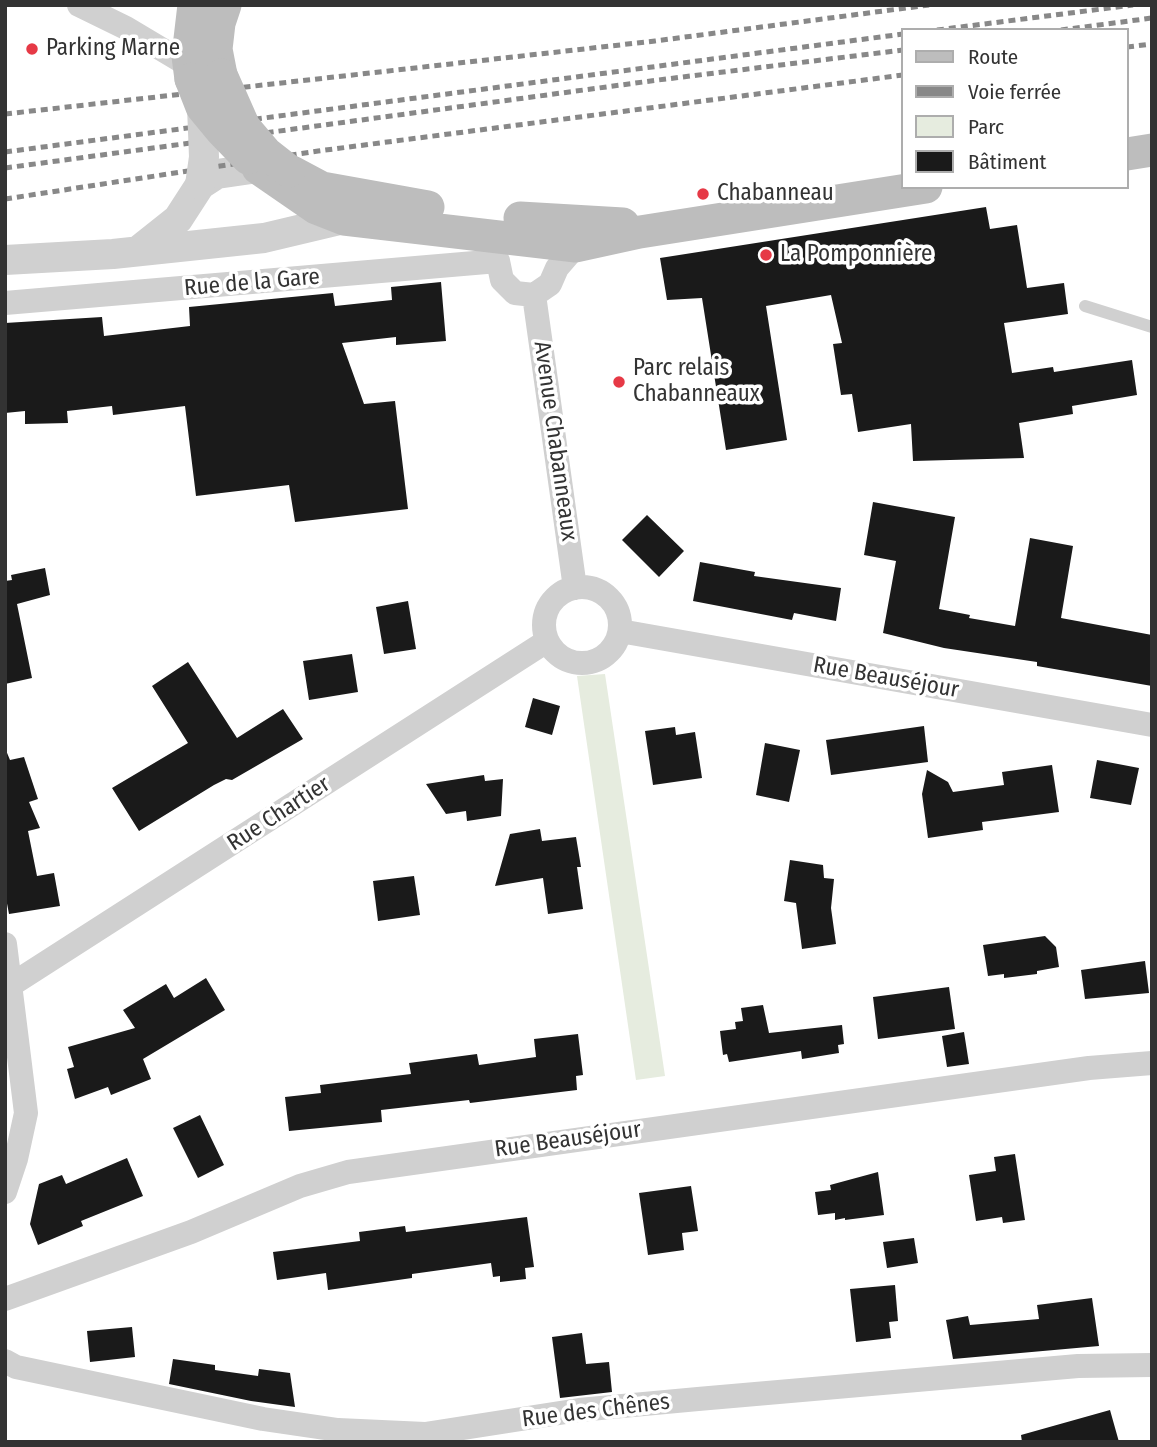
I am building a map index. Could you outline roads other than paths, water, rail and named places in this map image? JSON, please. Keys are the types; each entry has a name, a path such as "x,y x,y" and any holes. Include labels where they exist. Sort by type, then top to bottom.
{"main road":[{"path":"194,5 190,27 201,82 305,194 402,204 539,246 724,220 914,189"},
{"path":"201,82 216,49 219,23 225,5"},
{"path":"1129,154 1152,150"},
{"path":"539,246 638,226 724,220"}],"street":[{"path":"79,5 127,28 201,82 204,157 200,184 178,219 139,250"},
{"path":"200,184 217,174 305,194"},
{"name":"Rue de la Gare","path":"5,260 113,254 264,238 305,194"},
{"path":"539,246 550,284 534,295 515,293 502,280 539,246"},
{"name":"Rue de la Gare","path":"5,303 539,246"},
{"name":"Avenue Chabanneaux","path":"534,295 575,588"},
{"path":"587,587 599,591 616,607 620,631 614,645 604,656 589,663 577,663 554,652 547,641 545,614 552,601 562,592 587,587"},
{"name":"Rue Beauséjour","path":"620,631 1152,726"},
{"name":"Rue Chartier","path":"11,985 547,641"},
{"path":"5,944 26,1113 16,1159 5,1192"},
{"name":"Rue Beauséjour","path":"5,1299 191,1233 300,1186 348,1172 1089,1068 1152,1063"},
{"name":"Rue des Chênes","path":"5,1361 16,1367 263,1419 338,1430 425,1434 579,1410 1078,1366 1152,1365"}],"lane":[{"path":"1085,306 1152,327"}],"railway":[{"path":"5,114 655,41 929,5"},
{"path":"953,28 1133,5"},
{"path":"1076,28 1152,18"},
{"path":"5,152 902,34"},
{"path":"1129,47 1152,44"},
{"path":"5,168 658,80 902,50"},
{"path":"5,199 318,151 902,75"}],"place":[{"name":"Parking Marne","path":"32,49"},
{"name":"Chabanneau","path":"703,194"},
{"name":"La Pomponnière","path":"766,255"},
{"name":"Parc relais Chabanneaux","path":"619,382"}]}
